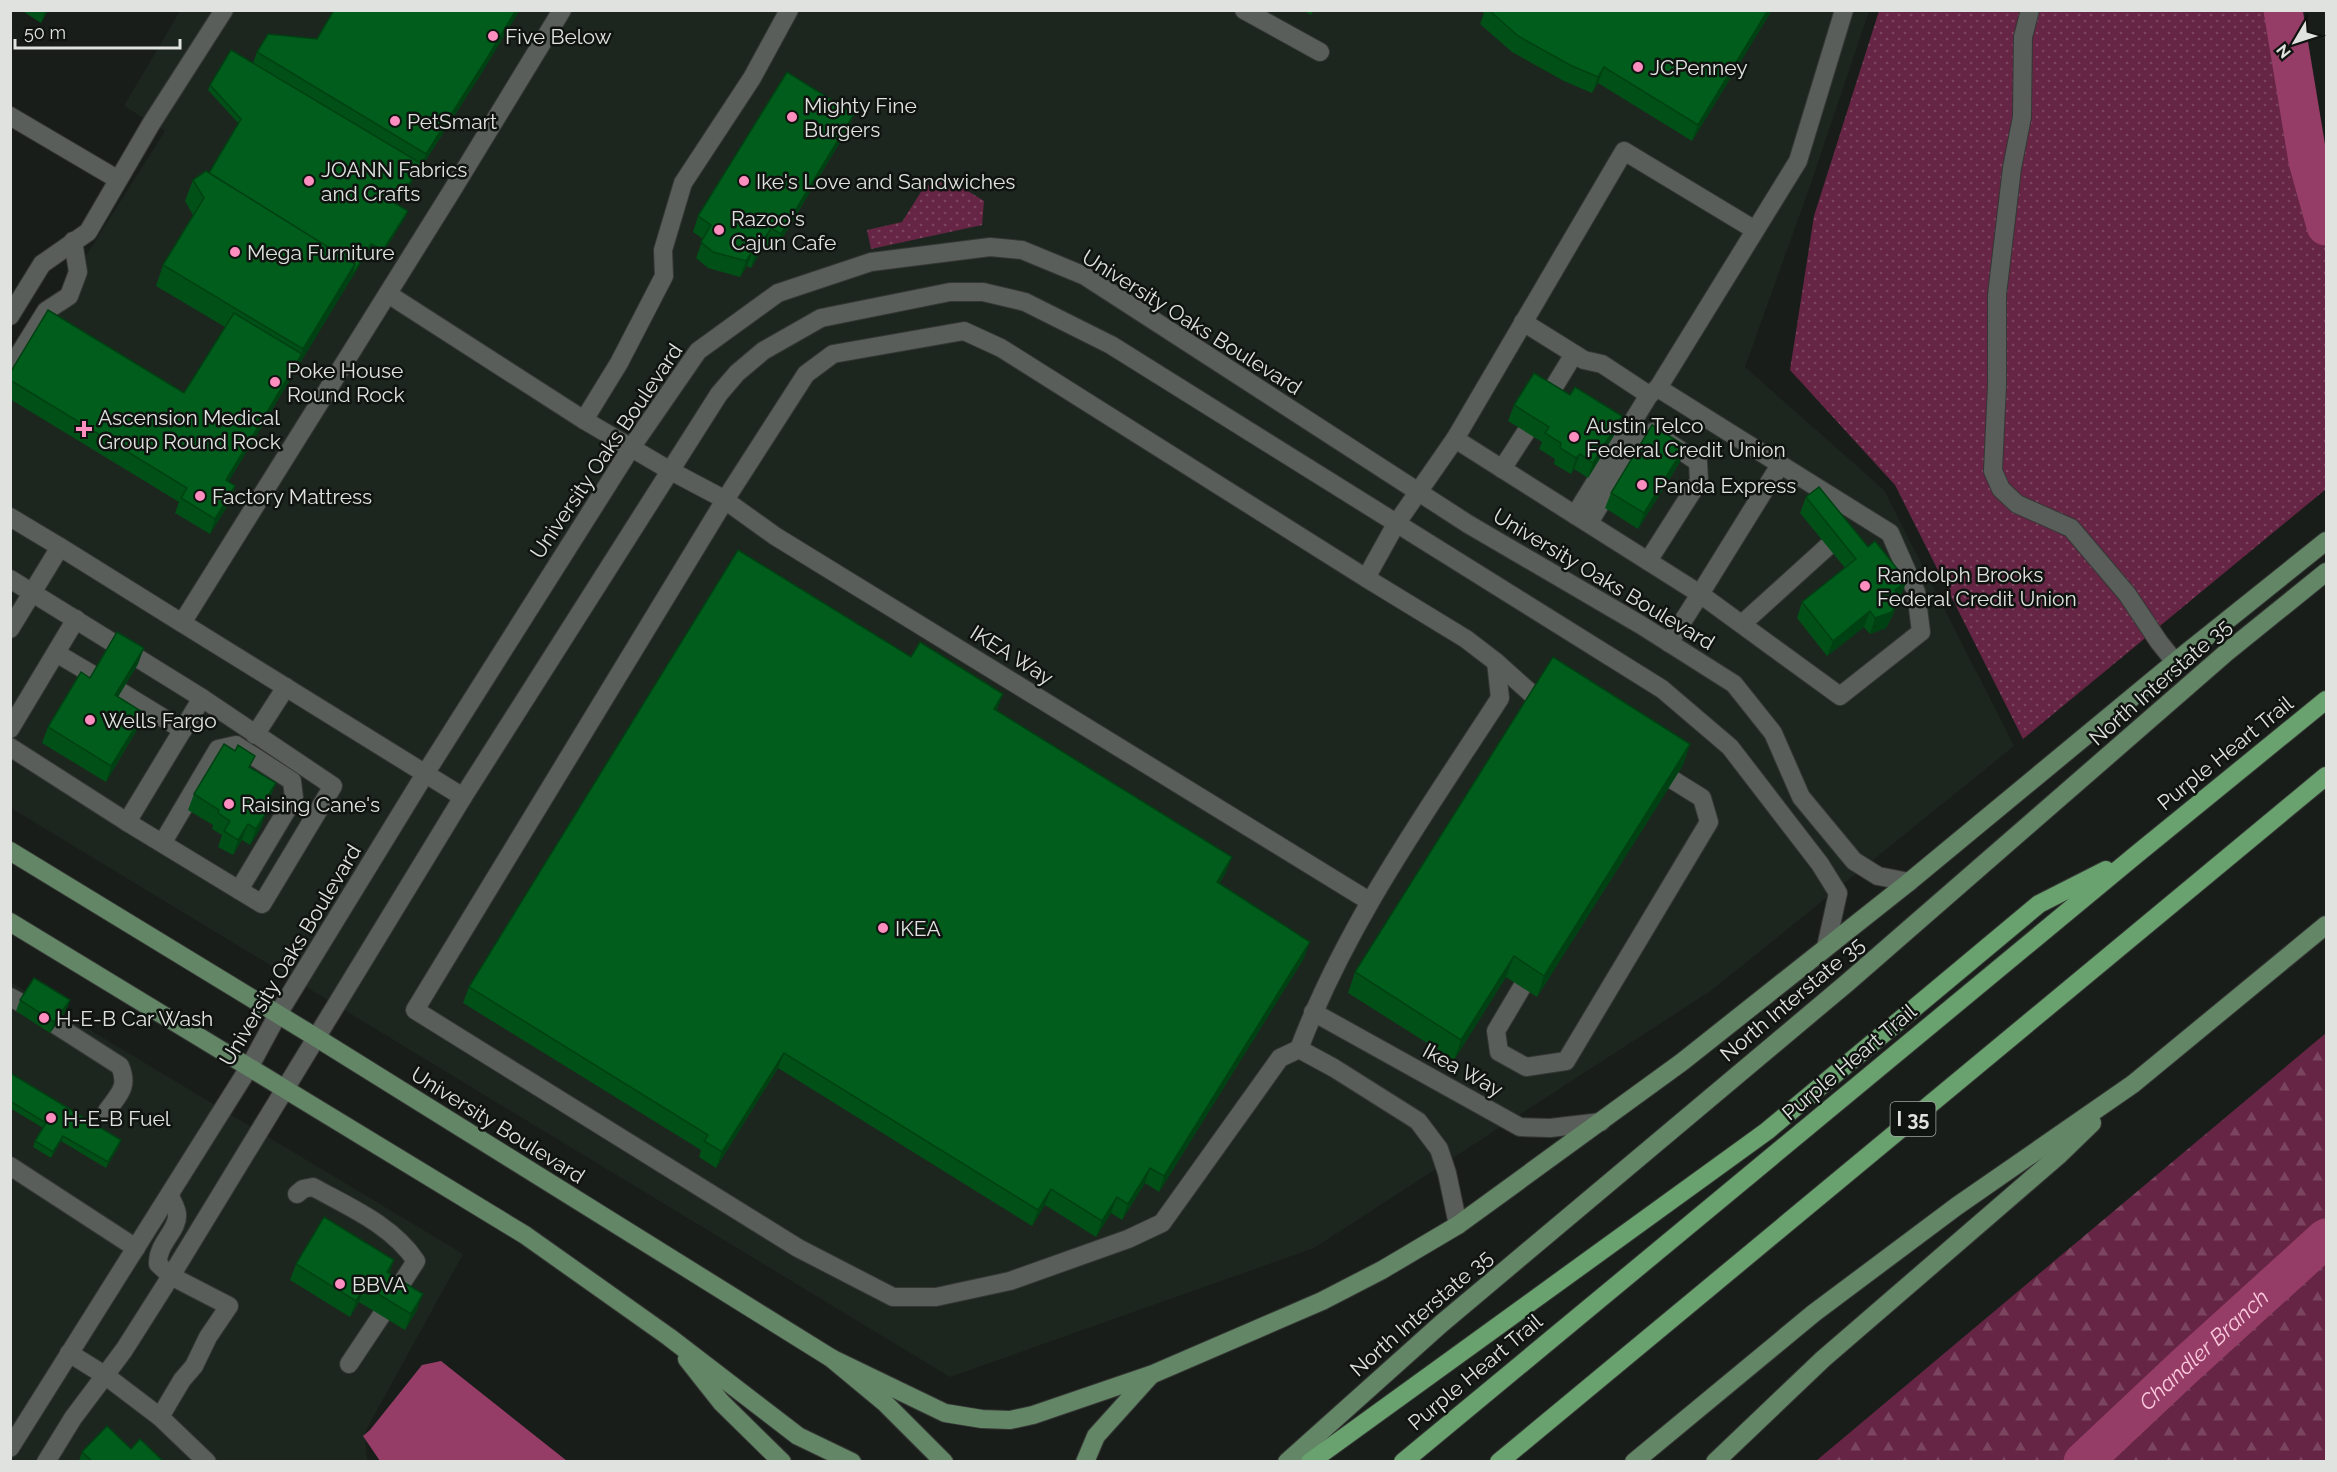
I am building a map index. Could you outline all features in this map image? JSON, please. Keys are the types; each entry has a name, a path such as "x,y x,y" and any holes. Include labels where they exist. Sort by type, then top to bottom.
{"highway":[{"name":"Purple Heart Trail","path":"1403,1461 2326,700"},
{"name":"I 35","path":"1498,1461 2326,776"},
{"path":"1310,1461 1767,1131 2039,904 2137,854"}],"main road":[{"path":"831,1358 945,1413 1010,1420 1033,1415 1153,1374 1322,1301 1382,1270 1458,1225 1682,1062 1909,882 2175,662 2326,541"},
{"name":"North Interstate 35","path":"1287,1461 1441,1323 1847,983 2227,652 2326,572"},
{"name":"University Boulevard","path":"10,850 831,1358 884,1402 944,1461"},
{"path":"10,922 525,1235 669,1337 798,1437 852,1461"},
{"path":"1715,1461 1823,1359 2058,1156 2133,1084 2326,925"},
{"path":"1634,1461 1814,1314 1958,1206 2133,1084"},
{"path":"669,1337 721,1402 782,1461"},
{"path":"1085,1461 1096,1436 1153,1374"}],"street":[{"path":"10,316 42,264 88,232 117,179 224,10"},
{"path":"182,623 562,10"},
{"path":"584,420 619,363 664,276 663,249 683,183 752,78 789,10"},
{"path":"1244,10 1320,51"},
{"path":"1582,519 1653,392 1798,161 1844,10"},
{"path":"2030,10 2023,37 2022,117 2012,168 1997,295 1997,385 1993,471 2001,489 2017,504 2071,528 2127,594 2175,662"},
{"path":"10,116 117,179"},
{"path":"1366,578 1396,524 1455,439 1624,151 1755,230"},
{"path":"10,369 46,311 69,296 78,272 73,242"},
{"name":"University Oaks Boulevard","path":"10,1448 170,1196 425,774 631,448 698,351 778,293 871,262 990,247 1022,250 1085,276 1468,525 1669,643 1734,684 1773,733 1801,797 1854,861 1878,876 1909,882"},
{"path":"46,1461 73,1418 106,1376 171,1275 463,797 718,394 737,373 763,351 820,318 950,292 983,292 1025,302 1111,345 1662,689 1730,747 1820,864 1838,893 1826,948"},
{"name":"IKEA Way","path":"388,294 584,420 725,500 775,536 1369,901"},
{"path":"1455,439 1700,594 1840,696 1921,632 1916,592 1890,533 1780,465 1602,364 1584,360 1523,322"},
{"path":"1496,662 1500,698 1369,901 1313,1012 1299,1049 1280,1058 1162,1223 1128,1239 1010,1281 936,1298 893,1296 798,1248 415,1010 725,500 806,374 833,354 964,331 1001,348 1466,639 1496,662 1534,696"},
{"path":"1546,400 1574,354"},
{"path":"1502,468 1526,432"},
{"path":"1582,519 1636,444 1653,432 1698,462 1699,482 1648,561"},
{"path":"1669,643 1780,465"},
{"path":"1846,528 1857,513"},
{"path":"10,517 463,797"},
{"path":"1742,624 1827,547"},
{"path":"10,629 60,548"},
{"path":"10,579 202,698 333,786 262,903 127,822 10,747"},
{"path":"10,729 76,619"},
{"path":"56,653 95,676"},
{"path":"255,735 286,687"},
{"path":"121,692 183,730"},
{"path":"127,822 202,698"},
{"path":"163,842 218,749 236,745 292,780 294,798 239,890"},
{"path":"1522,987 1496,1031 1499,1052 1526,1067 1566,1061 1709,822 1702,798 1673,780"},
{"name":"Ikea Way","path":"1313,1012 1520,1127 1551,1128 1601,1122"},
{"path":"56,1025 120,1066 124,1076 123,1088 108,1111"},
{"path":"1299,1049 1334,1068 1418,1121 1439,1149 1447,1173 1458,1225"},
{"path":"10,1166 136,1248"},
{"path":"297,1194 303,1189 313,1187 374,1221 405,1245 416,1261 394,1295"},
{"path":"160,1417 182,1380 194,1366 208,1337 229,1306 171,1275 158,1264 163,1242 175,1226 177,1215 170,1196"},
{"path":"349,1364 381,1316"},
{"path":"69,1353 106,1376 160,1417 207,1461"}],"shaded area":[{"path":"180,11 1869,11 1810,186 1745,367 1884,490 2014,746 1712,990 1314,1248 950,1377 11,808 10,376 165,131 124,106"},
{"path":"10,982 463,1254 365,1432 367,1461 11,1461"},
{"path":"441,1361 567,1461 380,1461 363,1436 422,1365"}],"green space":[{"path":"1879,11 2299,11 2308,113 2326,188 2326,489 2023,739 1895,485 1790,370 1814,216"},
{"path":"939,181 951,189 955,183 984,201 982,225 871,249 867,230 902,222 926,184 934,189"},
{"path":"2326,1033 2326,1461 1816,1461"}],"building":[{"name":"PetSmart","path":"334,10 516,10 426,154 257,52 268,34 317,39"},
{"name":"JCPenney","path":"1489,10 1768,10 1698,125 1604,67 1598,77 1570,65 1518,36"},
{"name":"JOANN Fabrics and Crafts","path":"231,50 422,164 396,204 408,211 383,250 371,244 350,280 355,264 209,173 241,119 210,85"},
{"path":"787,72 854,114 781,234 771,228 756,252 753,250 746,261 713,252 701,242 711,225 698,216"},
{"name":"Mega Furniture","path":"206,171 355,264 303,349 163,265 204,198 193,180"},
{"path":"48,310 184,393 234,313 302,354 226,480 235,486 215,519 181,498 187,488 10,380 10,373"},
{"name":"Austin Telco Federal Credit Union","path":"1534,373 1570,395 1575,387 1622,416 1593,463 1580,454 1576,458 1560,448 1561,443 1545,433 1549,427 1514,405"},
{"name":"Panda Express","path":"1652,425 1685,446 1644,513 1611,493"},
{"name":"Randolph Brooks Federal Credit Union","path":"1819,487 1868,547 1875,541 1907,581 1895,590 1900,597 1892,612 1875,618 1870,611 1833,641 1802,602 1856,559 1806,497"},
{"name":"IKEA","path":"738,550 911,657 920,642 1003,694 994,709 1232,857 1217,882 1310,942 1164,1176 1150,1168 1128,1204 1117,1197 1102,1221 1051,1189 1038,1210 784,1053 722,1152 704,1141 708,1135 469,987"},
{"name":"Wells Fargo","path":"117,632 144,648 115,695 144,713 111,766 48,727 81,672 90,678"},
{"path":"1553,657 1690,744 1544,976 1514,956 1461,1040 1355,972"},
{"name":"Raising Cane's","path":"224,744 235,751 238,745 255,756 249,767 276,783 259,810 266,813 256,829 248,824 238,840 224,831 230,821 218,813 219,810 194,794"},
{"path":"34,978 70,1000 54,1022 20,1000"},
{"name":"H-E-B Fuel","path":"10,1073 121,1140 108,1162 63,1136 53,1152 35,1141 46,1123 10,1101"},
{"path":"324,1217 394,1260 387,1272 423,1294 411,1314 365,1286 356,1301 296,1264"},
{"path":"107,1426 131,1449 140,1439 163,1461 92,1461 82,1452"}],"waterway":[{"name":"Chandler Branch","path":"2283,10 2308,161 2326,226"},
{"name":"Chandler Branch","path":"2083,1462 2326,1238"}],"place":[{"name":"Five Below","path":"493,36"},
{"name":"JCPenney","path":"1638,67"},
{"name":"Mighty Fine Burgers","path":"792,117"},
{"name":"PetSmart","path":"395,121"},
{"name":"JOANN Fabrics and Crafts","path":"309,181"},
{"name":"Ike's Love and Sandwiches","path":"744,181"},
{"name":"Razoo's Cajun Cafe","path":"719,230"},
{"name":"Mega Furniture","path":"235,252"},
{"name":"Poke House Round Rock","path":"275,382"},
{"name":"Ascension Medical Group Round Rock","path":"84,429"},
{"name":"Austin Telco Federal Credit Union","path":"1574,437"},
{"name":"Panda Express","path":"1642,485"},
{"name":"Factory Mattress","path":"200,496"},
{"name":"Randolph Brooks Federal Credit Union","path":"1865,586"},
{"name":"Wells Fargo","path":"90,720"},
{"name":"Raising Cane's","path":"229,804"},
{"name":"IKEA","path":"883,928"},
{"name":"H-E-B Car Wash","path":"44,1018"},
{"name":"H-E-B Fuel","path":"51,1118"},
{"name":"BBVA","path":"340,1284"}]}
